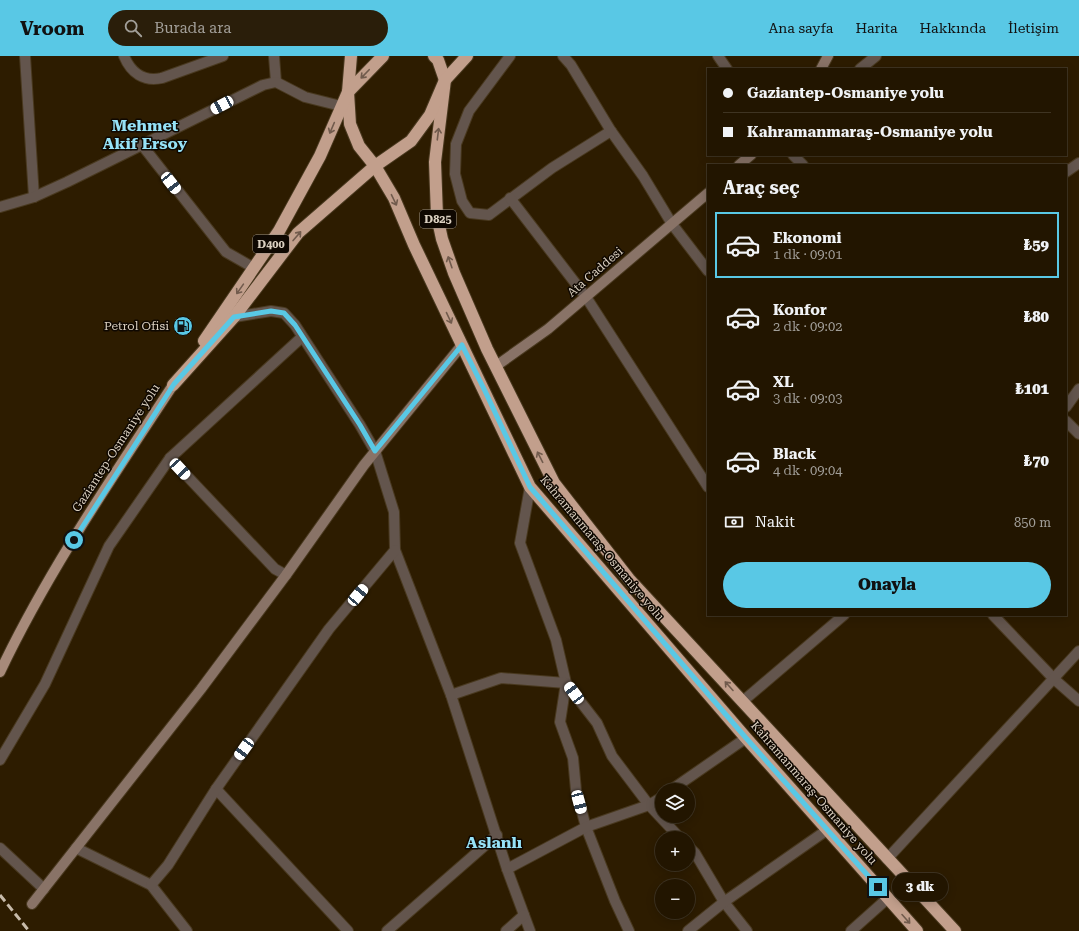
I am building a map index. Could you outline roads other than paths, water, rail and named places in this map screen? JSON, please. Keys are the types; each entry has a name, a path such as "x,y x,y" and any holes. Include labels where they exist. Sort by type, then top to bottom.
{"highway":[{"name":"Kahramanmaraş-Osmaniye yolu","path":"351,56 348,92 350,124 359,146 375,166 394,198 530,487 746,738 917,931"},
{"name":"D400","path":"174,384 279,231 320,156 348,92 383,56"},
{"name":"Kahramanmaraş-Osmaniye yolu","path":"434,56 438,60 445,80 435,162 437,216 454,273 496,366 554,483 629,579 955,931"},
{"name":"D400","path":"174,384 234,317 298,234 375,166 411,141 430,115 445,80 467,56"}],"main road":[{"name":"Gaziantep-Osmaniye yolu","path":"0,672 22,626 96,503 174,384"}],"street":[{"path":"25,56 34,197"},
{"path":"124,56 133,71 142,77 152,79 162,78 223,56"},
{"path":"274,56 276,82"},
{"path":"510,56 469,111 456,144 455,174 462,200 470,213 489,215 552,168 611,131"},
{"path":"562,56 571,65 611,131 644,176 672,224 707,270"},
{"path":"718,56 726,68"},
{"path":"822,68 828,56"},
{"path":"861,68 876,56"},
{"path":"0,207 34,197 181,127 250,90 276,82 305,97 342,106"},
{"path":"142,145 226,252 254,268"},
{"path":"741,164 749,156"},
{"path":"794,156 802,164"},
{"path":"1067,171 1079,163"},
{"name":"Ata Caddesi","path":"496,366 548,329 586,298 707,194"},
{"path":"510,198 586,298 707,485"},
{"path":"234,317 271,311 284,313 360,425 375,451 394,512 395,550 451,695 507,869 530,931"},
{"path":"0,760 45,684 109,546 170,458 302,338"},
{"path":"32,904 201,689 286,575 375,451 462,345"},
{"path":"1067,406 1079,389"},
{"path":"1067,422 1079,434"},
{"path":"170,458 275,569 286,575"},
{"path":"530,487 520,543 556,640 566,683 560,722 573,758 576,790 586,827 615,901 630,931"},
{"path":"151,885 168,865 216,789 329,629 395,550"},
{"path":"743,701 843,616"},
{"path":"994,616 1054,679 1079,701"},
{"path":"887,859 935,805 1079,651"},
{"path":"451,695 501,678 566,683 597,723 612,756 649,805 673,831"},
{"path":"681,783 746,738"},
{"path":"216,789 348,931"},
{"path":"507,869 586,827 649,805 655,801"},
{"path":"688,931 724,902 827,830"},
{"path":"387,931 497,835"},
{"path":"0,848 44,889"},
{"path":"76,848 151,885 187,931"},
{"path":"695,853 724,902 747,931"},
{"path":"852,931 888,898"},
{"path":"506,931 524,916"}],"railway":[{"path":"0,895 29,931"}],"place":[{"name":"Petrol Ofisi","path":"183,326"}],"district":[{"name":"Mehmet Akif Ersoy","path":"145,134"},
{"name":"Aslanlı","path":"494,842"}]}
